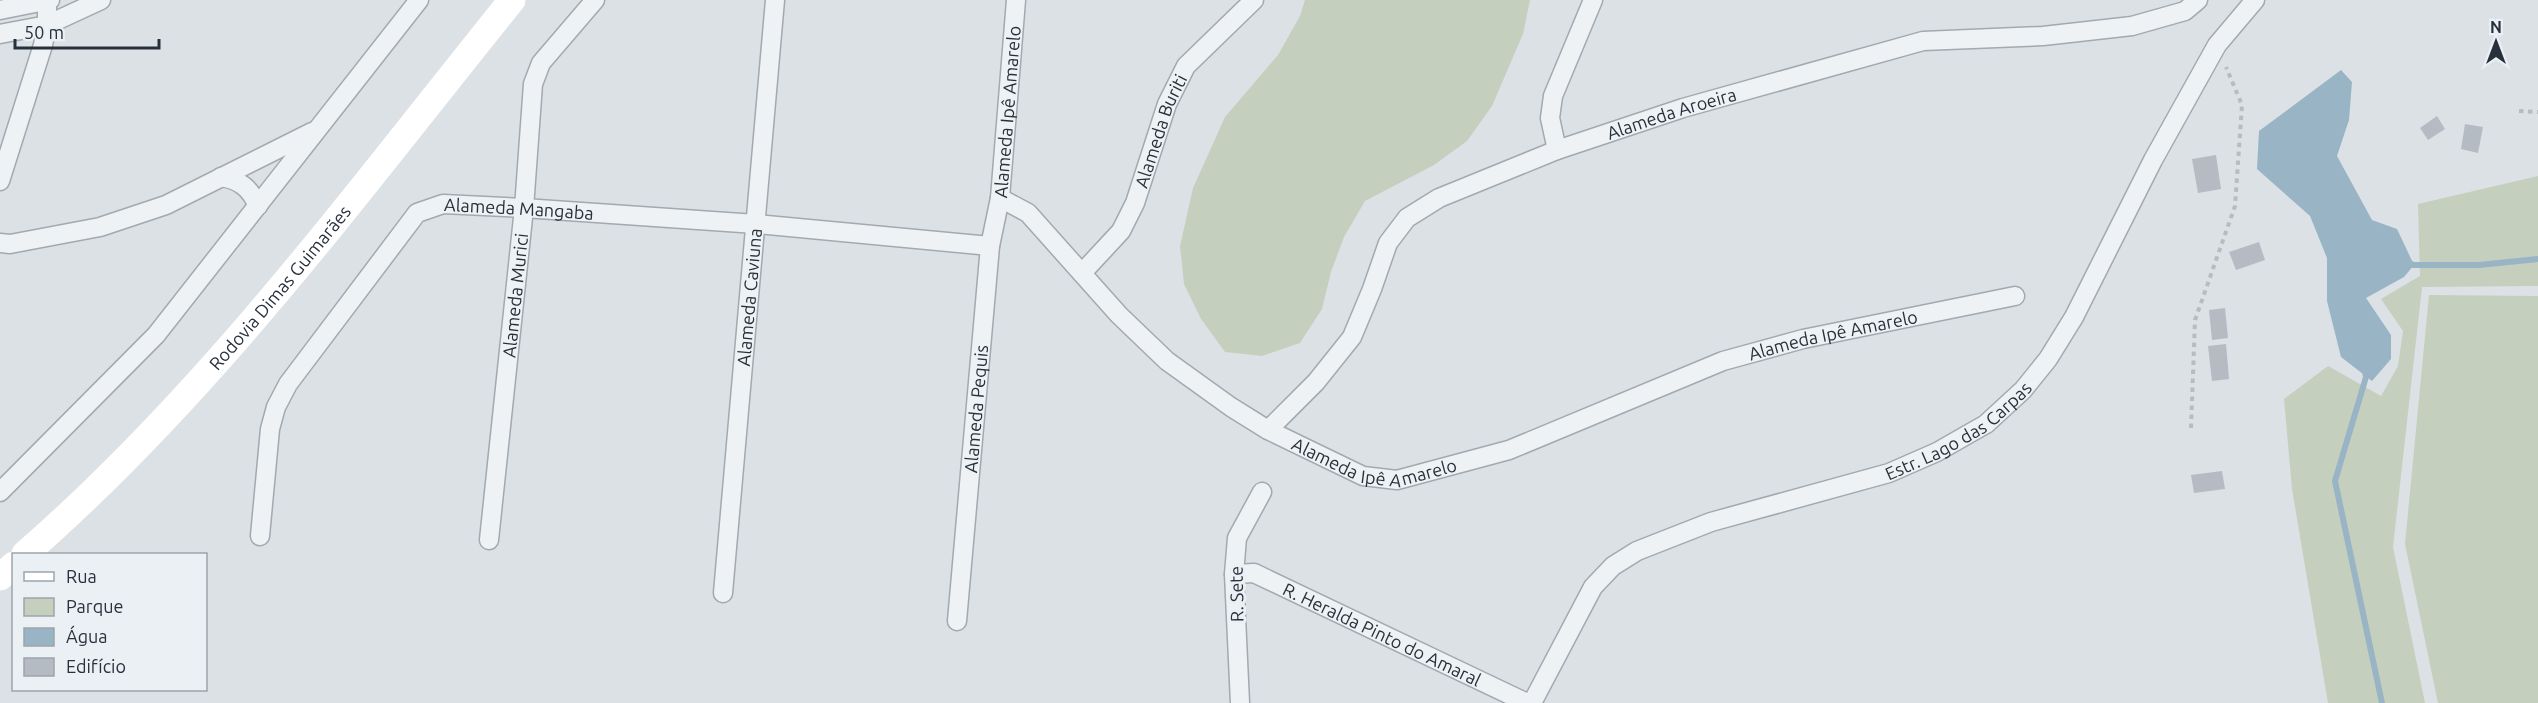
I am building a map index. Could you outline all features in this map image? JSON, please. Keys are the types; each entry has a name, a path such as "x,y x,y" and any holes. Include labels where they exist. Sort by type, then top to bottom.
{"main road":[{"name":"Rodovia Dimas Guimarães","path":"27,553 118,469 233,346 512,0"},
{"path":"0,577 12,567"}],"street":[{"path":"0,34 47,25 101,0"},
{"path":"0,492 156,335 419,0"},
{"name":"Alameda Murici","path":"489,540 524,208 533,84 541,63 595,0"},
{"name":"Alameda Caviuna","path":"723,593 775,0"},
{"name":"Alameda Ipê Amarelo","path":"1016,0 1000,198 1028,213 1119,315 1167,361 1231,407 1268,430 1363,476 1397,480 1509,450 1724,362 1803,339 2015,296"},
{"name":"Alameda Buriti","path":"1082,273 1121,231 1135,203 1167,104 1186,66 1254,0"},
{"path":"1557,150 1550,118 1553,96 1593,0"},
{"name":"Alameda Aroeira","path":"1268,430 1316,382 1352,337 1388,243 1407,218 1439,198 1557,150 1683,108 1923,40 2043,36 2132,26 2185,11 2198,0"},
{"name":"Estr. Lago das Carpas","path":"1532,703 1593,587 1613,566 1637,551 1711,522 1889,473 1937,452 1986,424 2023,390 2048,359 2074,317 2153,160 2217,45 2255,0"},
{"path":"0,10 49,1 43,45 0,181"},
{"path":"0,243 10,244 100,227 166,205 317,129"},
{"path":"221,177 234,179 245,185 258,206"},
{"name":"Alameda Pequis","path":"957,621 990,246 1000,198"},
{"name":"Alameda Mangaba","path":"260,536 270,429 276,407 288,384 417,213 443,204 524,208 756,224 990,246"},
{"name":"R. Sete","path":"1240,703 1234,574 1237,538 1262,492"},
{"name":"R. Heralda Pinto do Amaral","path":"1234,574 1254,573 1527,703"}],"path":[{"path":"2191,428 2196,320 2235,206 2241,105 2217,45"},
{"path":"2519,111 2538,112"}],"green space":[{"path":"1305,0 1530,0 1523,34 1492,106 1467,141 1434,165 1365,201 1344,237 1331,272 1322,309 1300,343 1262,356 1225,352 1201,319 1184,284 1180,246 1193,188 1225,117 1278,55 1300,16"},
{"path":"2538,176 2538,286 2422,287 2393,547 2425,703 2328,703 2292,489 2284,399 2328,366 2381,396 2398,366 2403,331 2381,299 2420,276 2418,204"},
{"path":"2429,295 2538,296 2538,703 2438,703 2405,544"}],"water":[{"path":"2341,70 2352,82 2349,120 2337,156 2372,220 2397,229 2414,265 2404,277 2366,298 2391,335 2391,359 2372,381 2341,357 2327,301 2327,258 2310,216 2257,169 2259,131"}],"building":[{"path":"2437,116 2445,129 2428,140 2420,128"},
{"path":"2465,124 2483,127 2478,153 2461,149"},
{"path":"2216,155 2221,189 2198,193 2192,159"},
{"path":"2259,242 2265,260 2236,270 2229,252"},
{"path":"2225,308 2228,338 2212,340 2209,310"},
{"path":"2226,344 2229,379 2212,381 2208,346"},
{"path":"2222,471 2225,489 2194,493 2191,475"}],"waterway":[{"path":"2407,263 2414,265 2479,265 2538,259"},
{"path":"2365,371 2366,377 2335,481 2382,703"}]}
